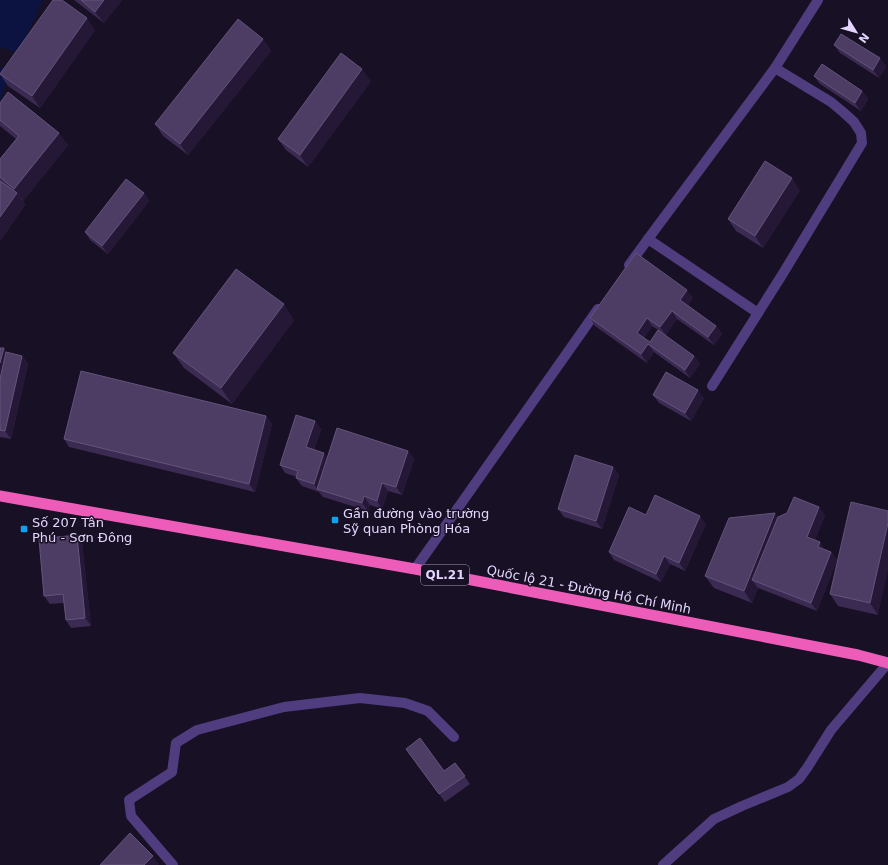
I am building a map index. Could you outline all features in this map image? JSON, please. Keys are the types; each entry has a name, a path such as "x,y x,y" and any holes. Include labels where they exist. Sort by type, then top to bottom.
{"highway":[{"name":"Quốc lộ 21 - Đường Hồ Chí Minh","path":"0,496 415,569 858,655 888,663"}],"street":[{"path":"625,272 775,68 818,0"},
{"path":"712,386 782,276 862,143 861,133 854,122 843,112 831,102 775,68"},
{"path":"648,239 758,313"},
{"path":"415,569 602,304"},
{"path":"663,865 714,819 788,787 798,779 807,768 831,730 888,663"},
{"path":"173,865 131,816 129,800 172,772 176,742 196,730 284,707 360,698 405,703 428,711 454,737"}],"shaded area":[{"path":"0,0 43,0 20,50 15,52 0,47"},
{"path":"0,67 6,69 9,75 0,101"}],"building":[{"path":"53,0 62,0 87,18 32,96 0,74"},
{"path":"81,0 104,0 95,12"},
{"path":"238,19 263,39 180,144 155,124"},
{"path":"841,34 880,58 873,70 834,45"},
{"path":"341,53 362,69 300,155 278,139"},
{"path":"822,64 862,91 855,103 814,76"},
{"path":"8,92 59,133 14,189 0,177 0,159 19,136 0,120 0,103"},
{"path":"765,161 792,178 755,236 728,219"},
{"path":"126,179 144,193 102,246 85,232"},
{"path":"0,181 17,193 0,217"},
{"path":"636,253 687,290 680,300 716,326 708,337 672,311 660,327 647,318 637,333 650,342 658,330 694,356 685,370 648,344 641,354 590,318"},
{"path":"236,269 284,304 221,388 173,353"},
{"path":"0,348 4,348 0,363"},
{"path":"6,352 22,356 5,431 0,430 0,379"},
{"path":"81,371 266,416 249,484 64,439"},
{"path":"666,372 698,390 685,413 653,395"},
{"path":"296,415 315,421 306,447 324,453 314,484 296,478 298,471 280,465"},
{"path":"337,428 408,451 396,487 382,483 377,501 364,496 362,503 317,489"},
{"path":"575,455 613,467 596,521 558,509"},
{"path":"655,495 700,516 679,563 664,556 656,574 609,552 629,507 646,515"},
{"path":"794,497 819,507 807,537 820,542 818,547 831,552 811,603 752,580 778,517 787,513"},
{"path":"851,502 888,511 888,523 870,603 830,594"},
{"path":"775,513 744,591 705,576 729,518"},
{"path":"77,535 85,618 66,620 63,594 44,596 39,539"},
{"path":"420,738 444,771 455,763 465,776 439,794 406,749"},
{"path":"130,833 153,856 144,865 100,865"}],"place":[{"name":"Gần đường vào trường Sỹ quan Phòng Hóa","path":"335,520"},
{"name":"Số 207 Tân Phú - Sơn Đông","path":"24,529"}]}
